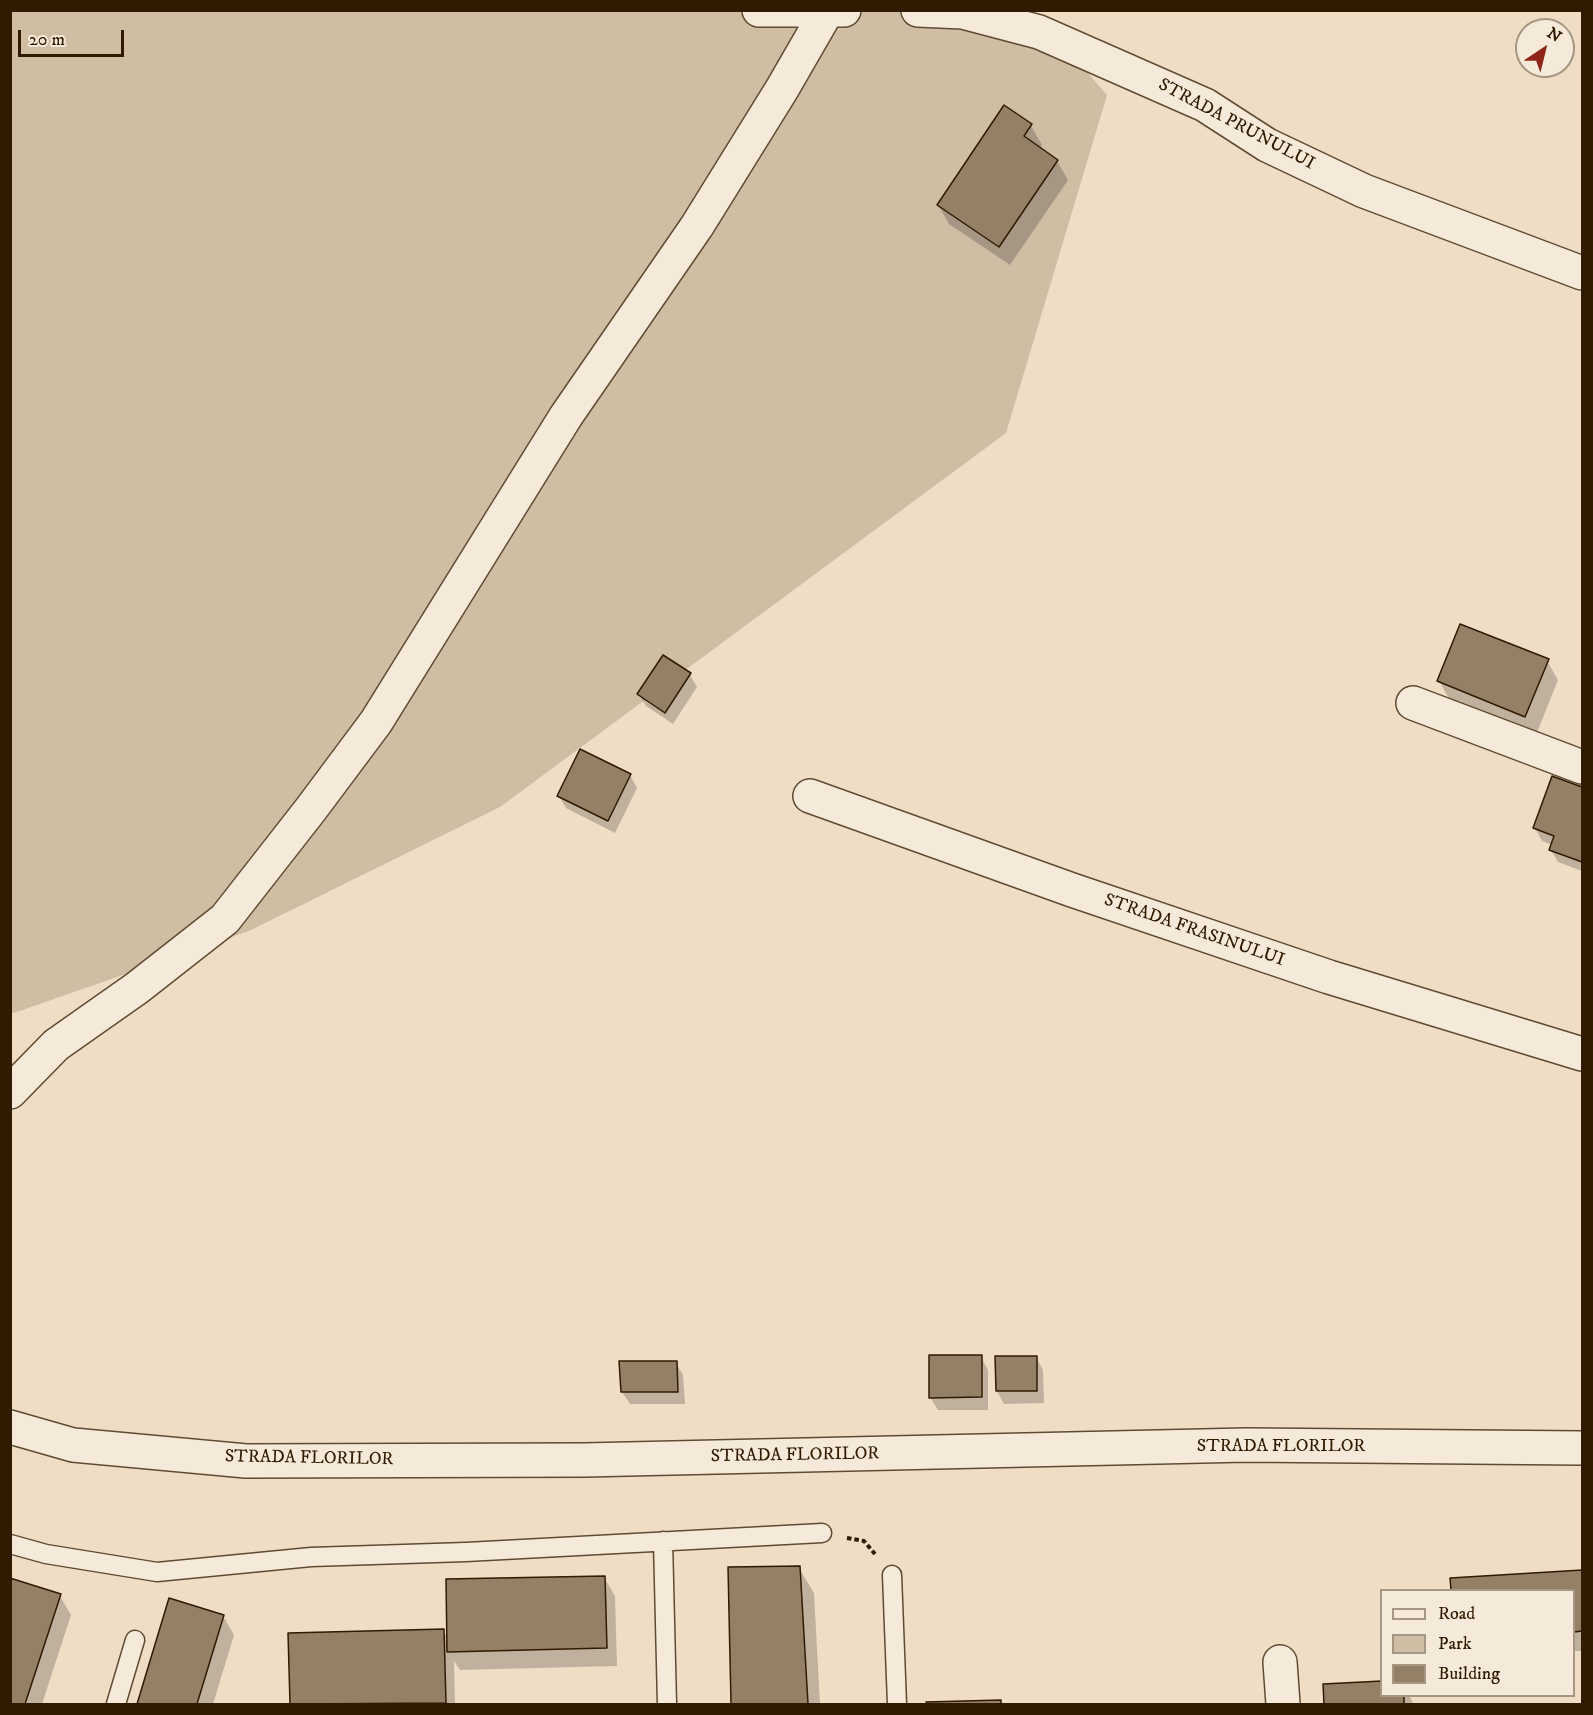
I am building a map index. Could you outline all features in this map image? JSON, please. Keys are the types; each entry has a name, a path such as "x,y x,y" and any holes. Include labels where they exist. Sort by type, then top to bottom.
{"street":[{"path":"759,10 844,10"},
{"name":"STRADA PRUNULUI","path":"918,10 963,12 1039,32 1205,105 1267,145 1364,191 1582,273"},
{"path":"10,1092 56,1045 137,988 225,919 376,722 566,416 697,226 782,89 827,11"},
{"path":"1413,703 1582,768"},
{"name":"STRADA FRASINULUI","path":"810,796 1071,890 1329,977 1582,1054"},
{"name":"STRADA FLORILOR","path":"10,1427 73,1445 246,1461 596,1460 1246,1445 1582,1448"},
{"path":"1280,1662 1283,1704"}],"lane":[{"path":"10,1544 46,1554 157,1572 311,1557 466,1552 822,1533"},
{"path":"663,1541 667,1704"},
{"path":"892,1575 897,1704"},
{"path":"116,1704 135,1640"}],"path":[{"path":"822,1533 864,1541 892,1575"}],"green space":[{"path":"10,11 1034,11 1107,95 1006,433 500,807 249,931 11,1014"}],"building":[{"path":"1004,105 1032,124 1024,136 1058,160 999,247 937,205"},
{"path":"1460,624 1549,659 1525,717 1437,681"},
{"path":"663,655 691,673 665,713 637,694"},
{"path":"580,749 631,774 608,821 557,796"},
{"path":"1552,776 1582,787 1582,862 1549,850 1554,836 1533,828"},
{"path":"929,1355 982,1355 982,1397 929,1398"},
{"path":"995,1356 1037,1356 1037,1391 996,1391"},
{"path":"619,1361 677,1361 678,1392 621,1392"},
{"path":"800,1566 808,1704 731,1704 728,1567"},
{"path":"1582,1570 1582,1631 1575,1632 1575,1589 1451,1589 1450,1578"},
{"path":"605,1576 607,1648 447,1652 446,1579"},
{"path":"10,1578 61,1594 25,1704 10,1704"},
{"path":"169,1598 224,1615 197,1704 137,1704"},
{"path":"444,1629 446,1703 290,1704 288,1633"},
{"path":"1380,1681 1380,1697 1404,1697 1404,1704 1324,1704 1323,1684"},
{"path":"1001,1700 1001,1704 927,1704 926,1702"}]}
